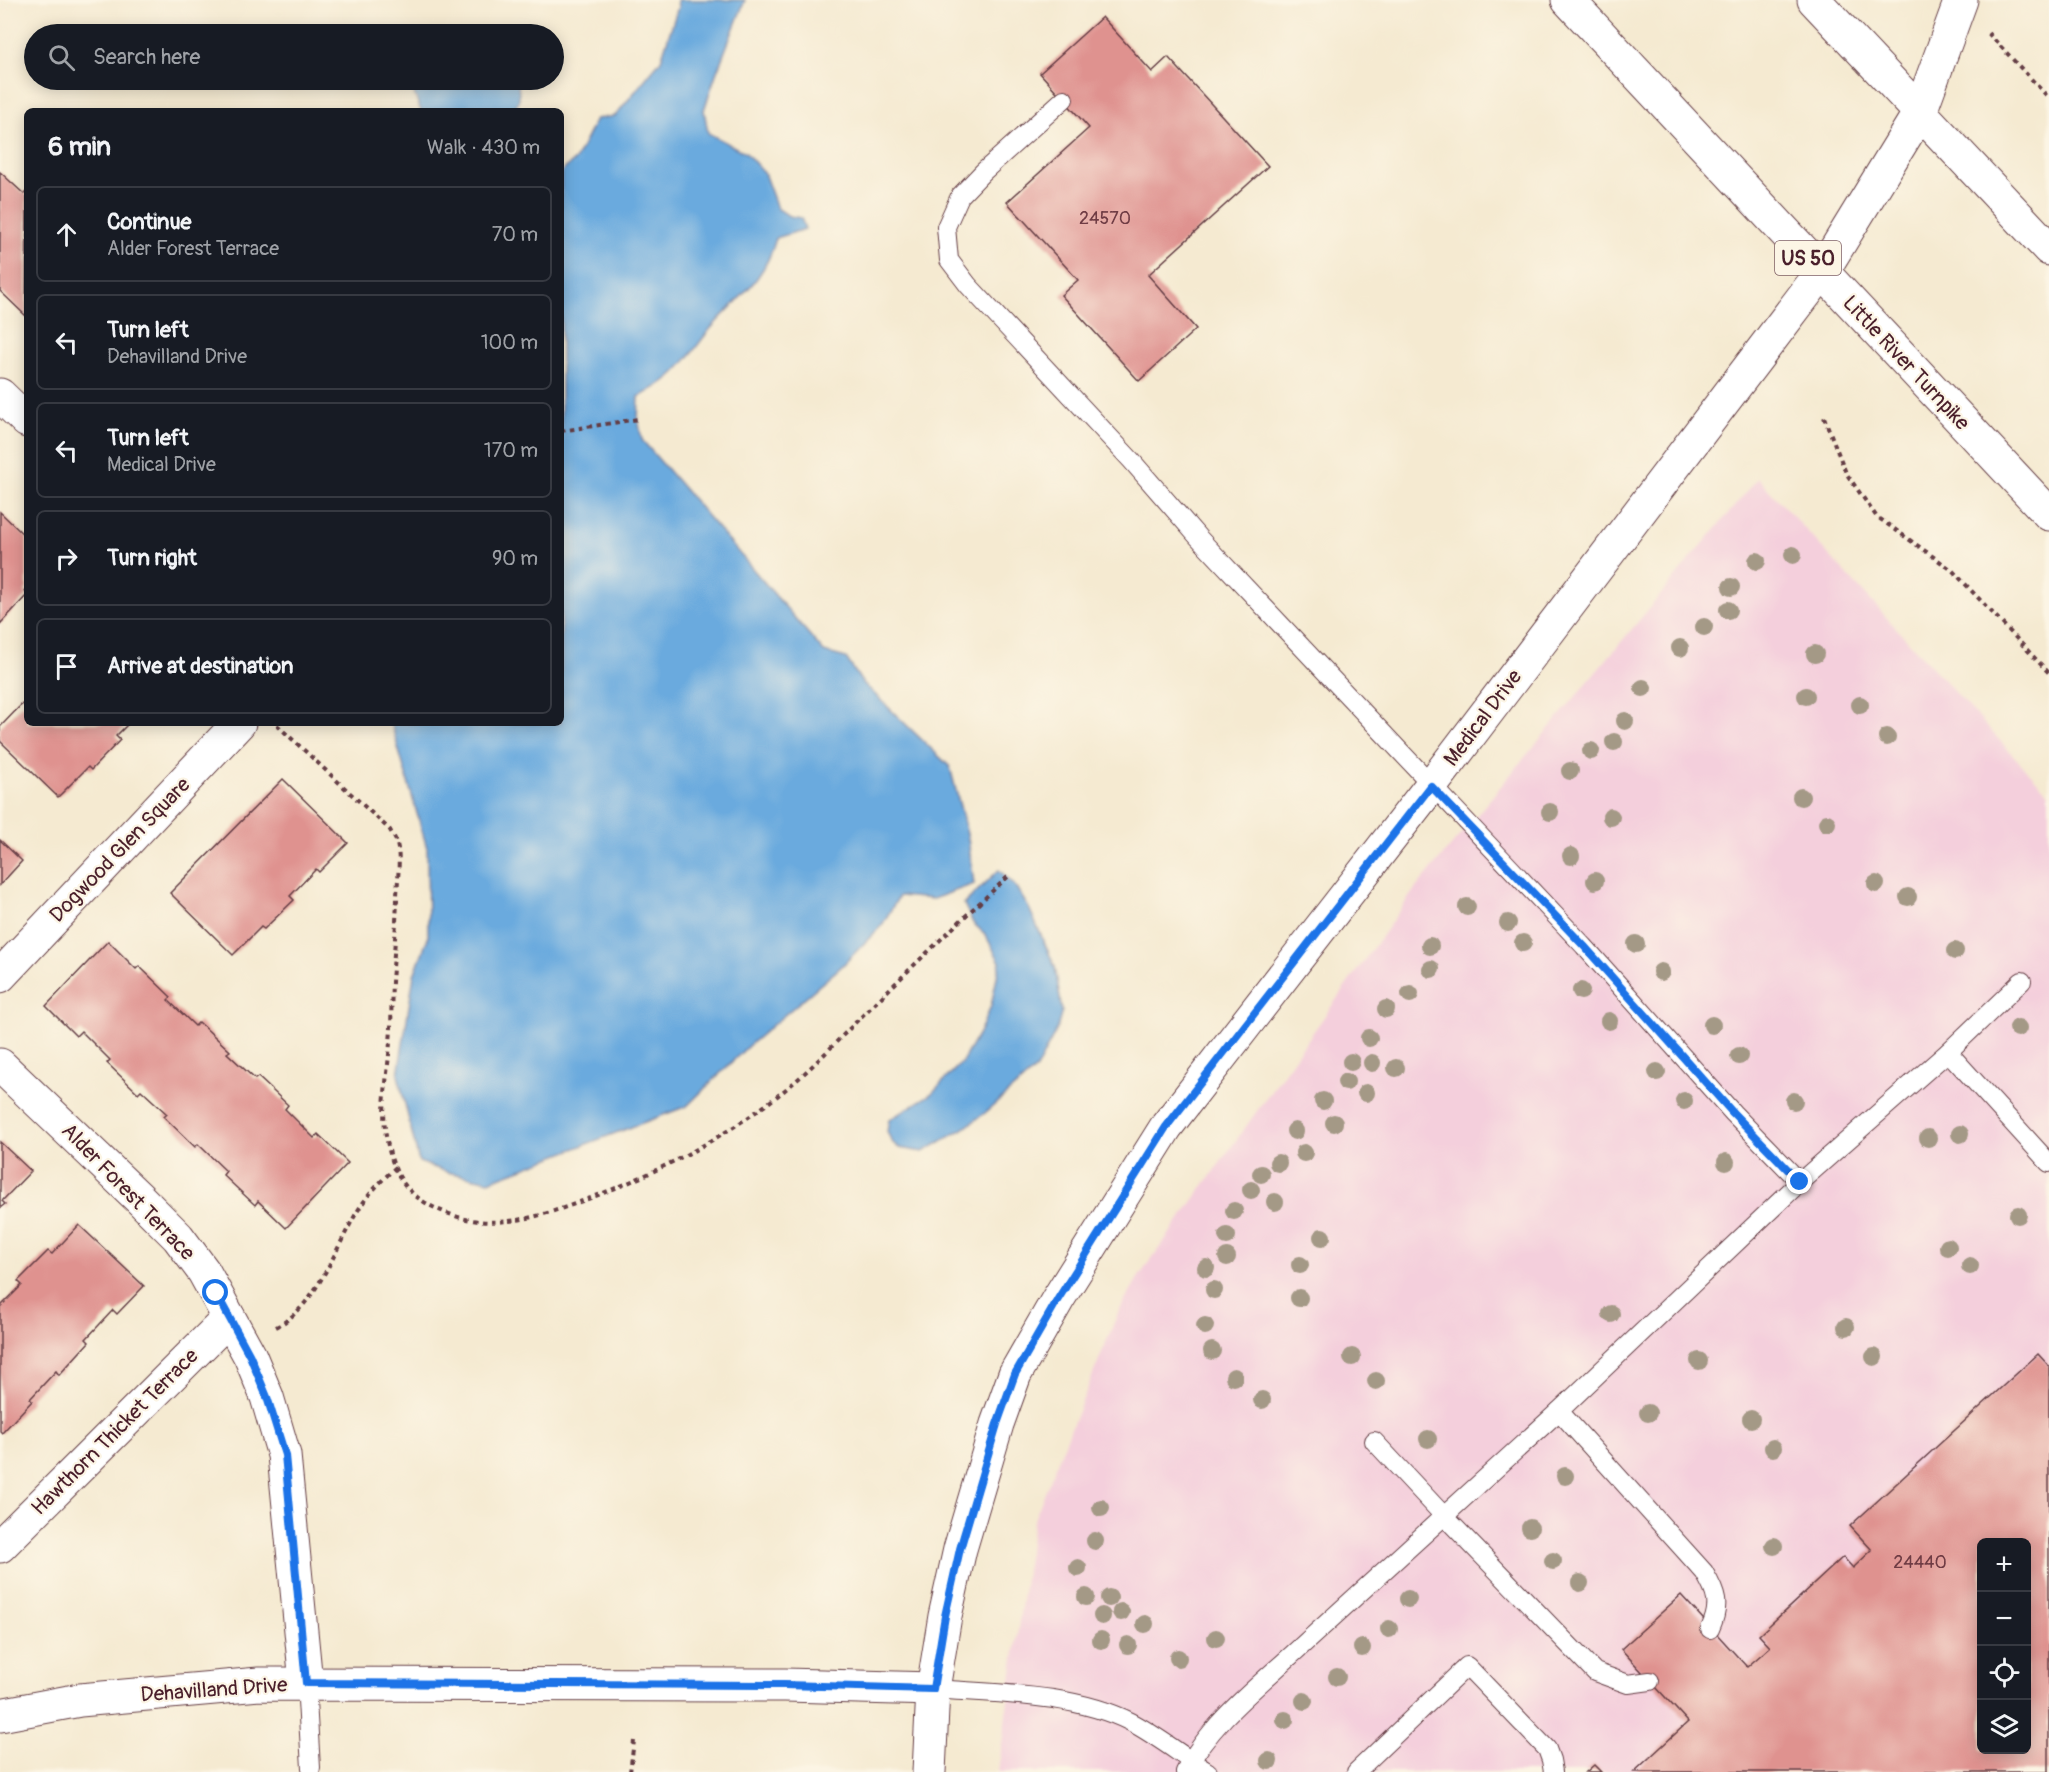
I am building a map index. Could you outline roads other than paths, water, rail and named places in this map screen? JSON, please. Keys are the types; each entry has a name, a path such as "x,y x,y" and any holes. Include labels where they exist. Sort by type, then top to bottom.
{"main road":[{"name":"Little River Turnpike","path":"1568,0 2049,514"},
{"path":"1814,0 2049,249"},
{"name":"Medical Drive","path":"929,1772 933,1689 949,1596 960,1549 997,1424 1015,1374 1058,1299 1166,1127 1431,786 1822,272 1920,112 1960,1"},
{"path":"0,395 24,418"},
{"name":"Dogwood Glen Square","path":"0,976 236,726"},
{"name":"Alder Forest Terrace","path":"0,1065 178,1237 204,1272 250,1356 267,1397 285,1455 306,1683"},
{"name":"Hawthorn Thicket Terrace","path":"0,1546 229,1317"},
{"name":"Dehavilland Drive","path":"0,1715 80,1700 259,1684 773,1684 933,1689"}],"lane":[{"path":"1064,99 983,172 960,196 946,227 949,260 968,285 1131,459 1198,537 1584,946 1725,1104 1800,1182"},
{"path":"1188,1766 1208,1737 1240,1702 1559,1412 1800,1182 1948,1052 2022,981"},
{"path":"1948,1052 2049,1163"},
{"path":"1559,1412 1704,1572 1713,1587 1718,1603 1710,1629"},
{"path":"1374,1442 1595,1672 1628,1684 1650,1681"},
{"path":"1356,1772 1467,1666 1547,1749 1552,1772"},
{"path":"306,1683 310,1768"},
{"path":"933,1689 1026,1696 1095,1708 1132,1722 1188,1766 1208,1772"}],"water":[{"path":"677,0 745,0 704,110 708,133 746,153 764,173 777,208 789,216 801,218 805,229 776,238 765,265 750,287 712,327 676,372 639,397 638,419 642,440 824,652 846,658 861,681 950,767 968,838 974,884 933,899 899,896 882,925 842,966 748,1046 687,1106 489,1181 447,1172 419,1162 398,1075 414,975 428,938 427,848 392,726 564,726 564,169 576,159 596,119 615,116 661,60 678,7"},
{"path":"415,90 519,90 519,99 515,108 420,108 414,93"},
{"path":"999,870 1015,886 1029,908 1055,967 1062,1011 1057,1029 1036,1069 985,1113 963,1129 923,1152 899,1148 887,1132 889,1120 931,1094 962,1062 991,1006 1000,962 985,934 973,923 964,904"}]}
